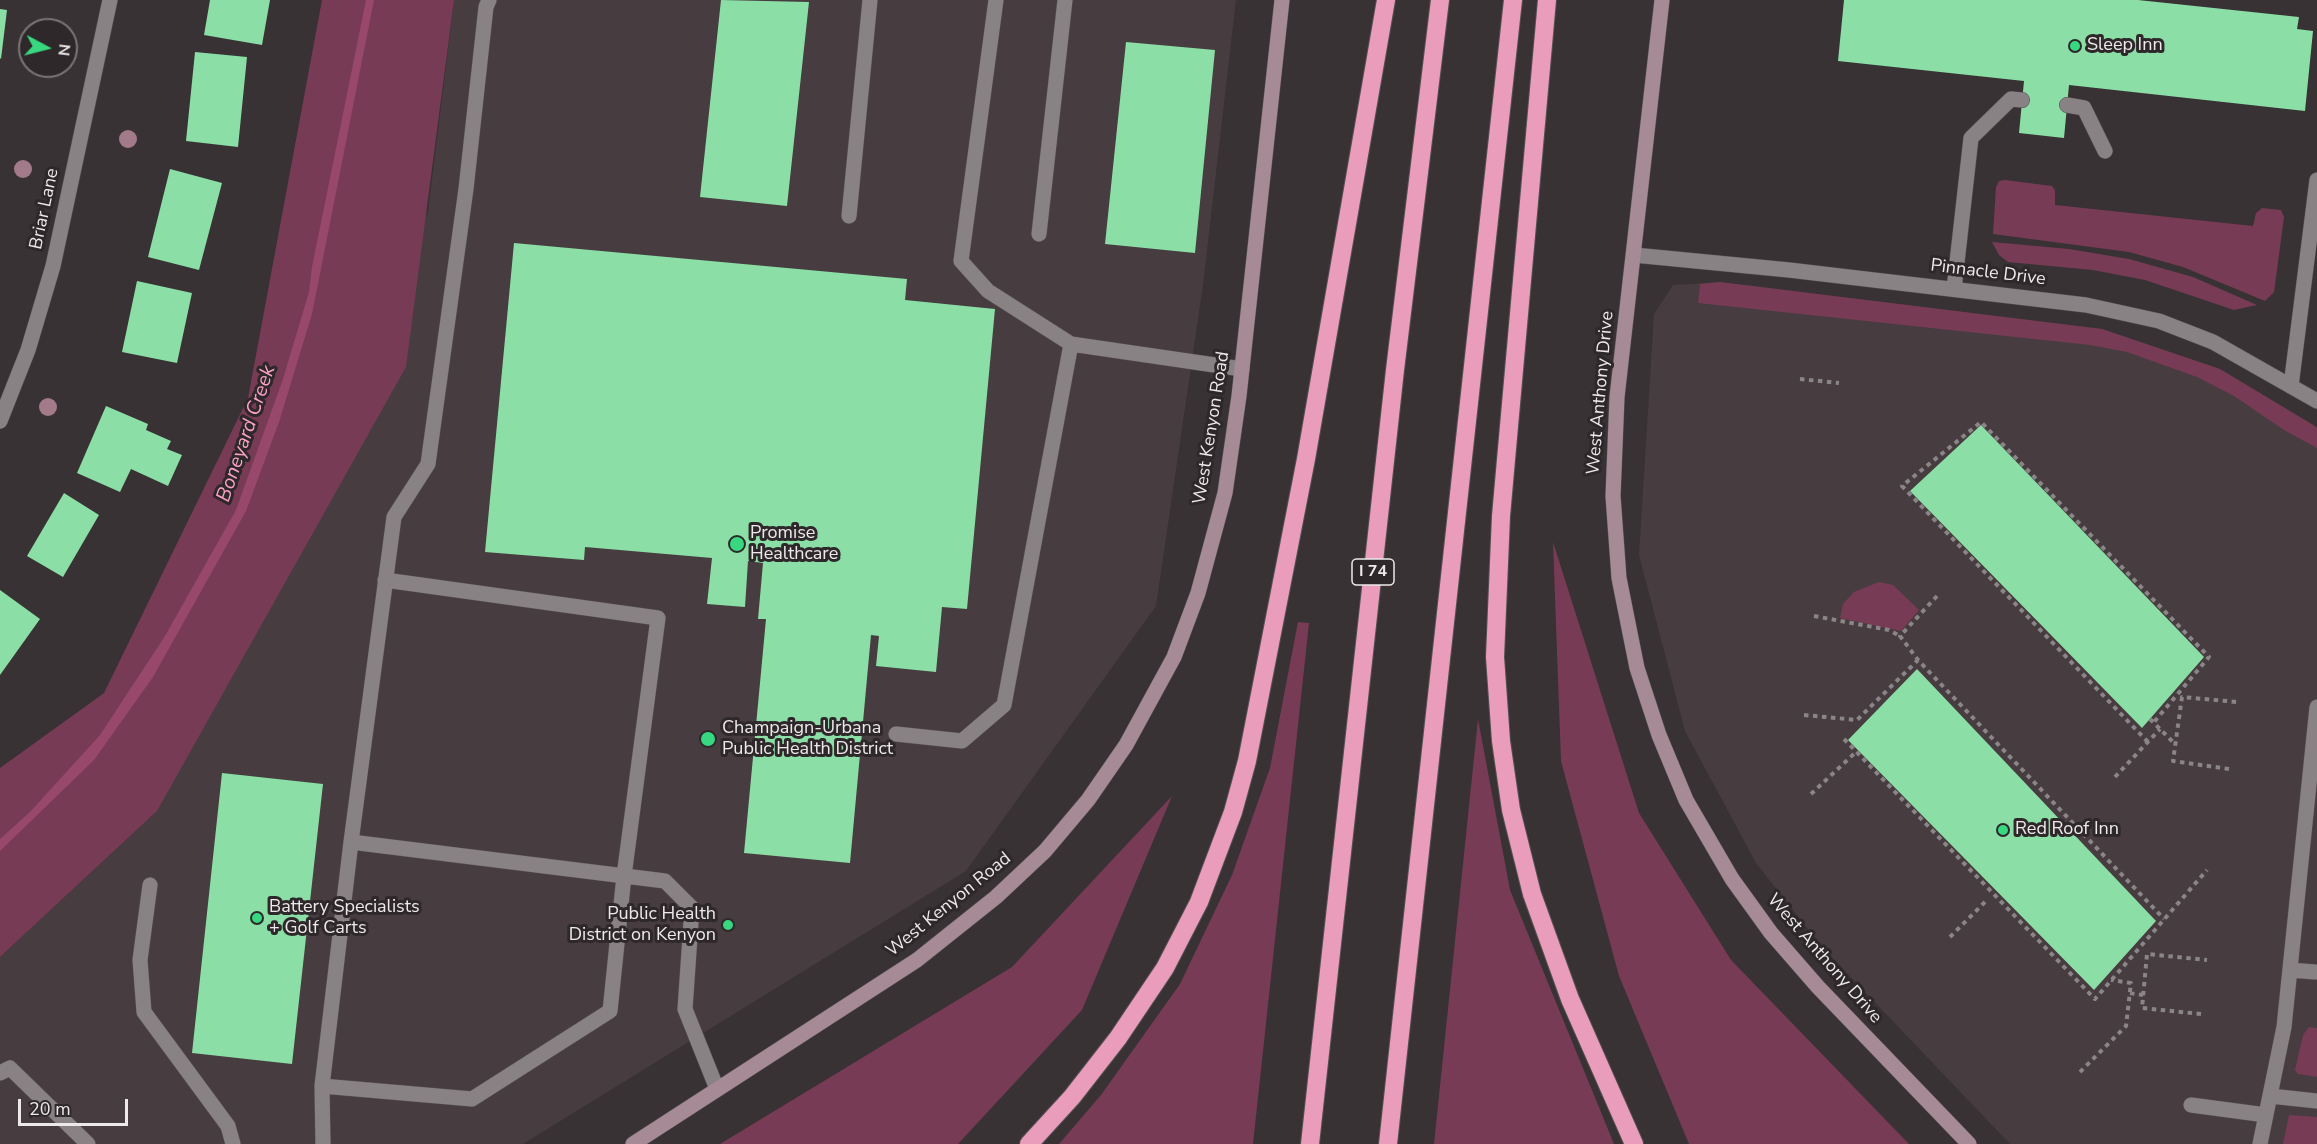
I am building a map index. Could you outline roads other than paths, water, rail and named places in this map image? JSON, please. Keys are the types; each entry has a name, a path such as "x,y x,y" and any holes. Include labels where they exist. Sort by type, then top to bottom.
{"highway":[{"path":"1029,1144 1072,1097 1118,1038 1165,968 1199,902 1233,812 1247,760 1305,459 1386,0"},
{"name":"I 74","path":"1310,1144 1395,370 1440,0"},
{"path":"1388,1144 1513,0"},
{"path":"1548,0 1501,516 1495,657 1501,741 1511,810 1532,894 1570,999 1634,1144"}],"street":[{"name":"Briar Lane","path":"0,421 28,350 53,266 110,0"},
{"path":"323,1144 322,1086 351,842 394,517 428,464 466,189 486,7 489,0"},
{"path":"849,216 870,0"},
{"path":"996,0 961,261 988,291 1071,344 1242,369"},
{"path":"1039,234 1065,0"},
{"name":"West Kenyon Road","path":"633,1144 917,960 996,897 1045,851 1088,800 1126,745 1174,657 1198,593 1225,493 1242,369 1278,0"},
{"name":"West Anthony Drive","path":"1662,0 1617,397 1613,496 1619,578 1637,668 1659,735 1686,800 1732,879 1771,933 1818,987 1969,1144"},
{"path":"1954,289 1971,138 2011,99 2022,100"},
{"path":"2067,105 2084,108 2105,151"},
{"path":"2291,386 2317,180"},
{"name":"Pinnacle Drive","path":"1634,255 2086,304 2158,321 2213,342 2317,401"},
{"path":"896,734 962,741 1004,705 1071,344"},
{"path":"322,1086 472,1099 610,1011 624,876 658,618 385,580"},
{"path":"2260,1144 2284,1027 2317,707"},
{"path":"351,842 665,881 692,908 685,1009 717,1089"},
{"path":"150,885 140,960 144,1012 228,1126 233,1144"},
{"path":"2290,970 2315,972"},
{"path":"0,1073 10,1068 88,1144"},
{"path":"2270,1096 2317,1101"},
{"path":"2191,1105 2266,1115"}],"place":[{"name":"Sleep Inn","path":"2075,46"},
{"name":"Promise Healthcare","path":"737,544"},
{"name":"Champaign-Urbana Public Health District","path":"708,739"},
{"name":"Red Roof Inn","path":"2003,830"},
{"name":"Battery Specialists + Golf Carts","path":"257,918"},
{"name":"Public Health District on Kenyon","path":"728,925"}],"water label":[{"name":"Boneyard Creek","path":"247,434"}]}
